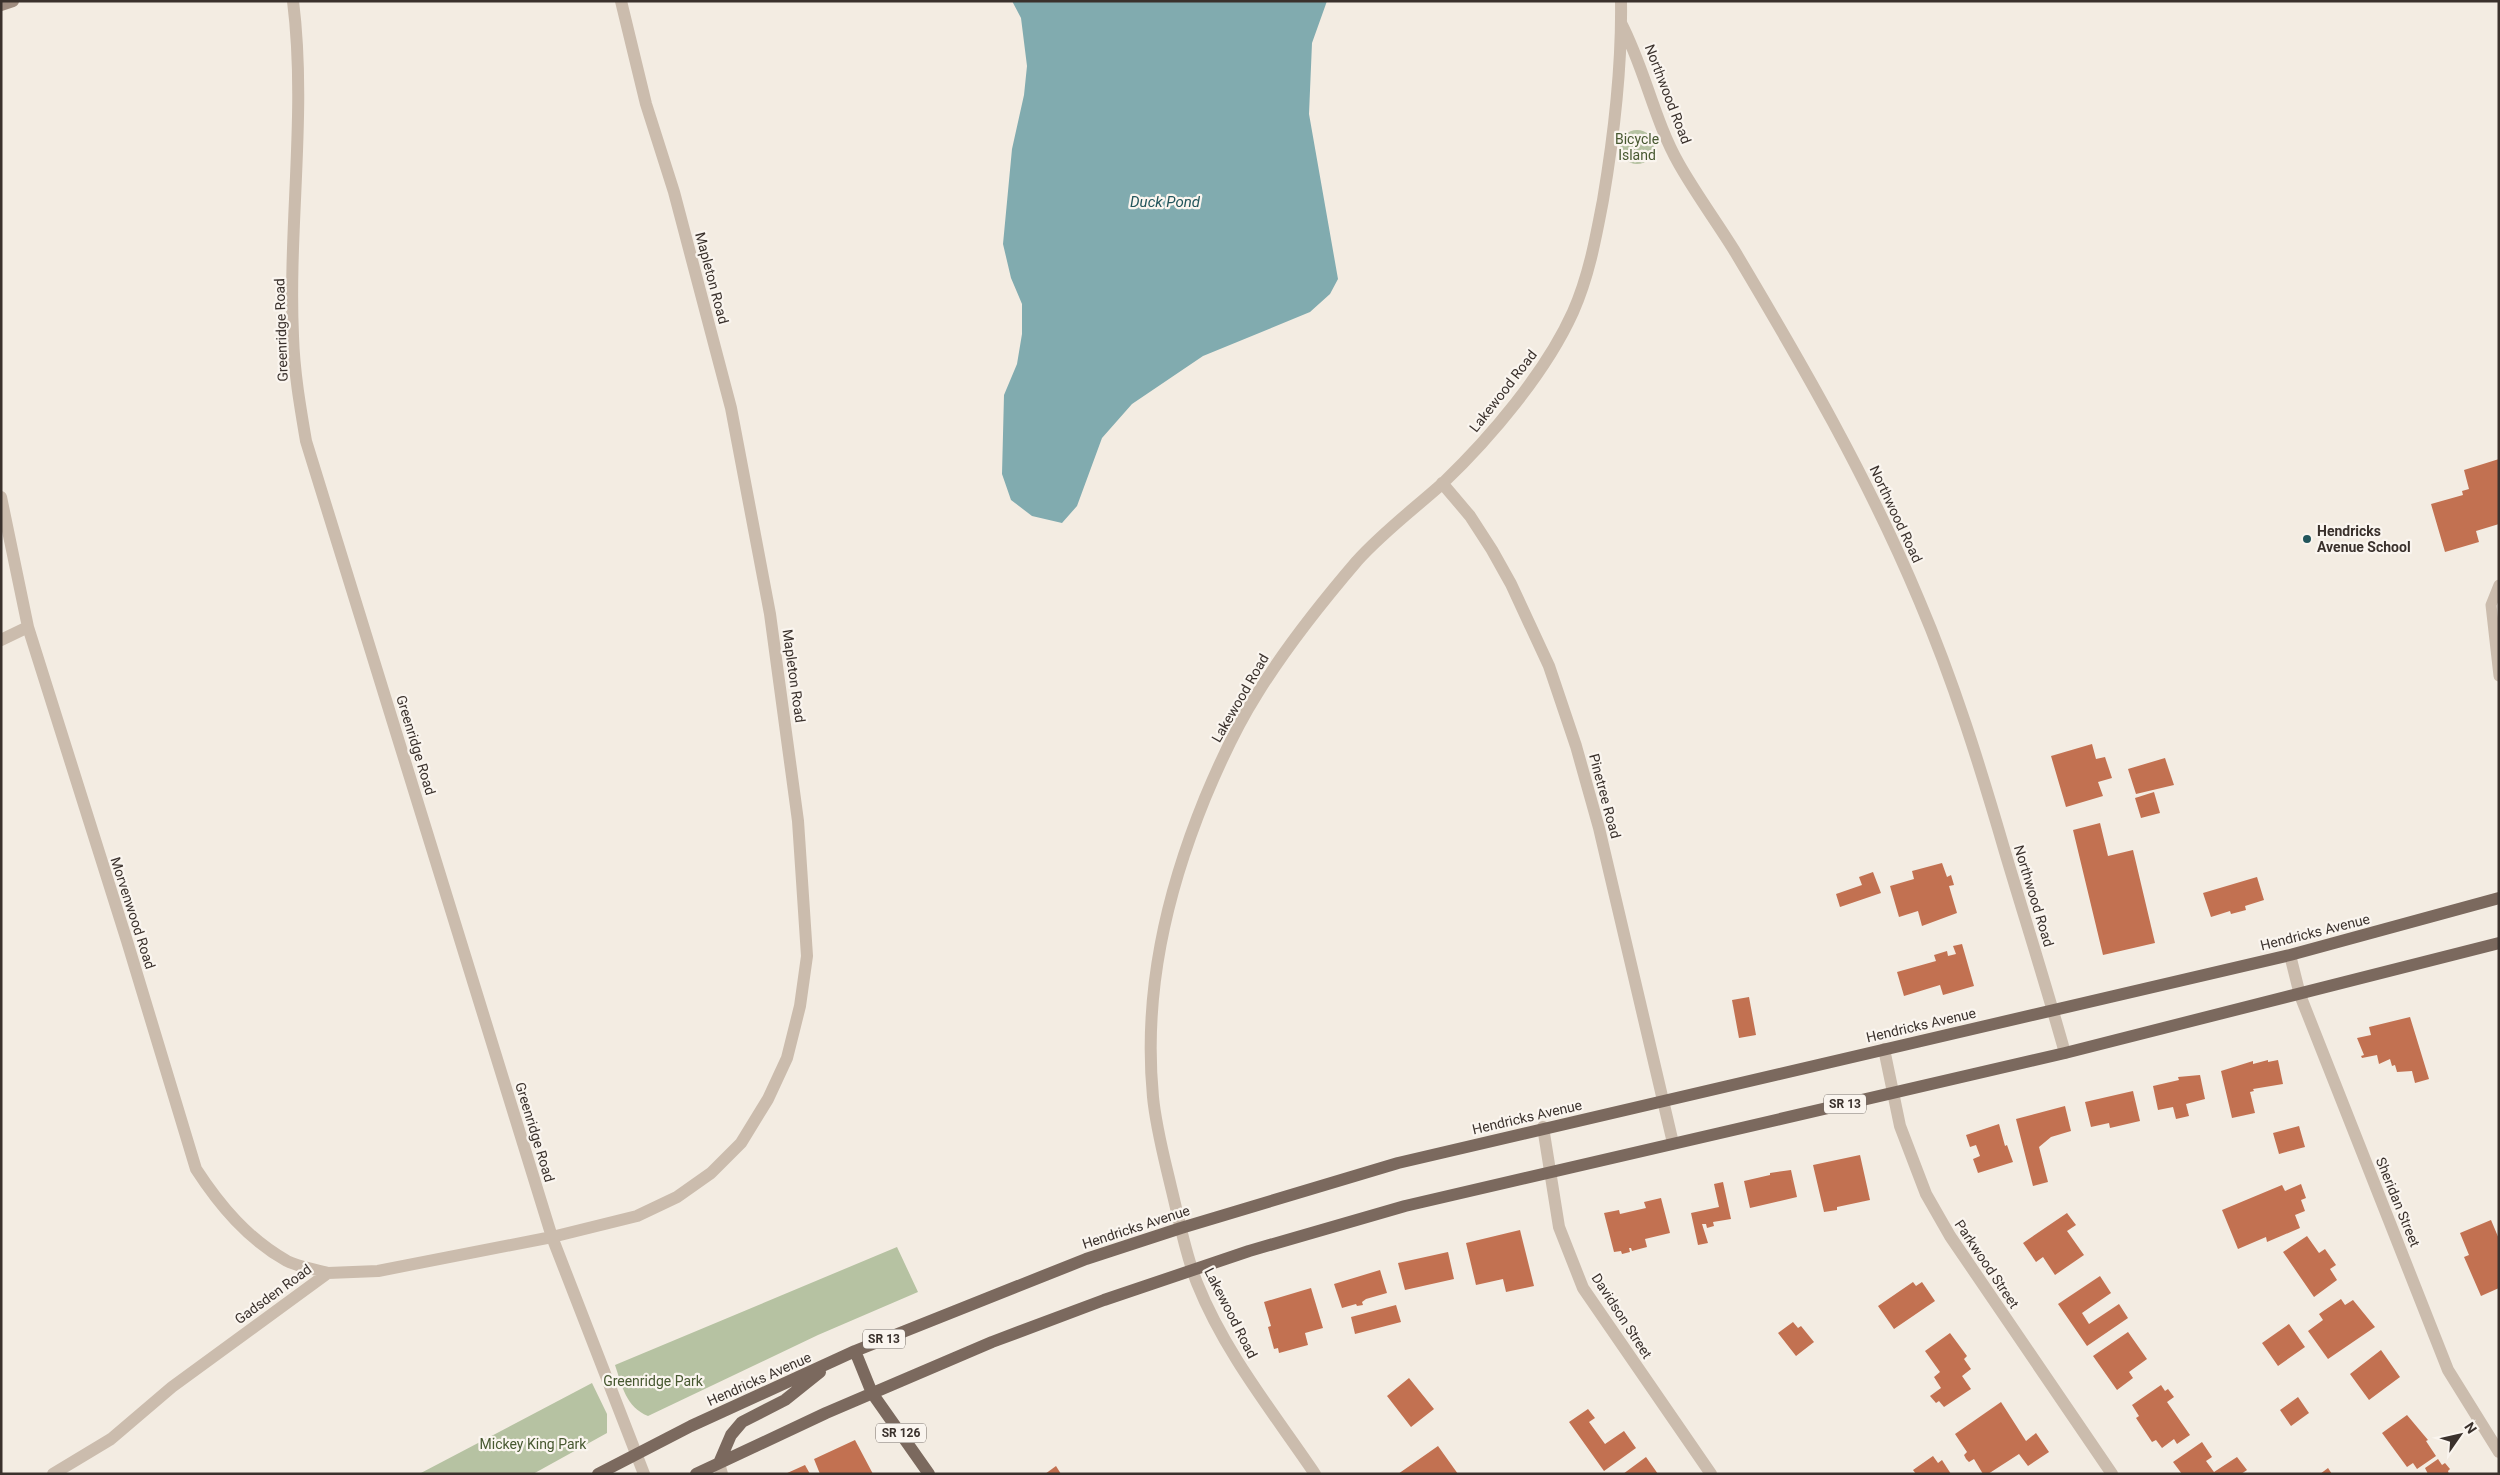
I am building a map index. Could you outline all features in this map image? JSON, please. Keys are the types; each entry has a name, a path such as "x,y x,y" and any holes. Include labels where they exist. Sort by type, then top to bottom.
{"main road":[{"name":"Hendricks Avenue","path":"598,1474 636,1452 855,1351 1086,1258 1181,1228 1398,1163 1543,1127 1664,1102 2290,955 2499,898"},
{"name":"SR 13","path":"696,1474 721,1468 872,1393 992,1342 1104,1300 1192,1270 1406,1206 1548,1171 2065,1052 2300,995 2499,943"},
{"name":"SR 126","path":"855,1351 872,1393 929,1474"},
{"path":"721,1468 730,1436 742,1422 785,1400 833,1361"}],"street":[{"path":"1,5 13,1"},
{"name":"Greenridge Road","path":"294,1 298,52 293,335 296,383 306,441 552,1237 644,1474"},
{"name":"Mapleton Road","path":"552,1237 637,1216 677,1197 712,1173 741,1143 768,1099 787,1058 800,1006 807,956 798,821 770,614 731,408 674,192 646,104 621,1"},
{"name":"Lakewood Road","path":"1315,1474 1232,1352 1192,1270 1156,1122 1151,1059 1151,1021 1157,955 1164,919 1186,846 1217,769 1240,724 1288,646 1361,557 1388,530 1442,484 1479,446 1538,374 1573,312 1587,275 1612,148 1621,1"},
{"name":"Northwood Road","path":"1621,23 1634,48 1656,115 1678,162 1710,211 1788,341 1847,445 1872,495 1919,600 1964,715 2065,1052"},
{"name":"Pinetree Road","path":"1442,484 1470,516 1492,550 1549,666 1576,746 1599,828 1674,1143"},
{"name":"Morvenwood Road","path":"1,497 28,627 127,941 196,1169 215,1198 254,1239 289,1262 328,1273"},
{"path":"1,640 28,627"},
{"name":"Sheridan Street","path":"2290,955 2300,995 2448,1370 2499,1452"},
{"name":"Parkwood Street","path":"1884,1049 1900,1126 1926,1194 1950,1236 2112,1474"},
{"name":"Davidson Street","path":"1543,1127 1548,1171 1558,1227 1583,1288 1711,1474"},
{"name":"Gadsden Road","path":"53,1474 111,1439 172,1387 328,1273 378,1271 552,1237"}],"lane":[{"path":"2499,585 2491,605 2499,676"}],"green space":[{"name":"Bicycle Island","path":"1637,130 1649,135 1654,147 1649,159 1637,164 1625,159 1620,147 1625,135"},
{"name":"Greenridge Park","path":"897,1247 918,1292 818,1335 648,1416 635,1407 626,1395 615,1365"},
{"name":"Mickey King Park","path":"592,1383 607,1414 607,1433 533,1474 419,1474"}],"water":[{"name":"Duck Pond","path":"1012,1 1327,1 1312,43 1309,114 1338,279 1330,294 1310,312 1203,356 1132,404 1102,438 1077,506 1062,523 1032,516 1011,500 1002,474 1004,395 1017,364 1022,334 1022,304 1011,278 1003,244 1012,149 1024,95 1027,66 1021,18"}],"building":[{"path":"2499,459 2499,524 2476,531 2479,542 2445,552 2431,504 2463,495 2462,491 2469,489 2464,470"},
{"path":"2092,744 2096,759 2105,757 2112,778 2098,782 2103,796 2066,807 2051,756"},
{"path":"2165,758 2174,785 2136,794 2128,769"},
{"path":"2154,792 2160,813 2141,818 2135,798"},
{"path":"2100,823 2108,856 2133,850 2155,943 2103,955 2073,830"},
{"path":"1942,863 1947,877 1951,875 1954,885 1949,886 1957,913 1922,926 1918,911 1899,917 1890,886 1914,879 1912,871"},
{"path":"1873,872 1881,893 1840,907 1836,894 1862,885 1859,877"},
{"path":"2257,877 2264,900 2245,906 2246,910 2231,914 2230,911 2211,917 2203,893"},
{"path":"1962,944 1974,986 1943,995 1940,985 1904,996 1897,972 1936,961 1934,955 1947,951 1948,956 1956,954 1953,946"},
{"path":"1749,997 1756,1035 1739,1038 1732,1000"},
{"path":"2410,1017 2429,1079 2415,1083 2412,1071 2397,1072 2395,1065 2392,1066 2390,1059 2379,1064 2377,1055 2362,1058 2361,1056 2364,1055 2357,1038 2371,1035 2369,1027"},
{"path":"2268,1060 2268,1062 2278,1060 2283,1084 2253,1089 2254,1091 2250,1092 2255,1113 2232,1118 2221,1071 2253,1061 2253,1064"},
{"path":"2200,1075 2205,1099 2186,1104 2189,1116 2176,1119 2173,1107 2158,1110 2153,1086 2179,1080 2178,1077"},
{"path":"2133,1091 2140,1121 2110,1128 2109,1123 2091,1127 2085,1102"},
{"path":"2065,1106 2071,1131 2051,1137 2039,1147 2048,1182 2033,1186 2016,1119"},
{"path":"1999,1124 2005,1146 2007,1145 2013,1162 1978,1173 1973,1159 1980,1156 1976,1145 1970,1147 1966,1135"},
{"path":"2299,1126 2305,1147 2279,1154 2273,1133"},
{"path":"1860,1155 1870,1200 1837,1207 1837,1210 1824,1212 1813,1165"},
{"path":"1791,1170 1797,1197 1750,1208 1744,1181 1770,1175 1770,1173"},
{"path":"1723,1182 1731,1219 1713,1222 1714,1226 1707,1228 1706,1224 1702,1224 1708,1243 1698,1245 1691,1213 1719,1207 1714,1184"},
{"path":"2301,1184 2306,1198 2301,1200 2305,1211 2295,1215 2300,1228 2267,1242 2266,1237 2238,1249 2222,1210 2282,1185 2285,1191"},
{"path":"1661,1198 1670,1233 1645,1239 1647,1247 1632,1251 1629,1248 1630,1252 1622,1254 1621,1251 1614,1252 1604,1213 1619,1210 1620,1214 1646,1208 1644,1202"},
{"path":"2067,1213 2076,1225 2067,1231 2084,1255 2055,1275 2043,1257 2036,1262 2023,1243"},
{"path":"2491,1220 2499,1239 2499,1288 2481,1296 2464,1257 2469,1255 2460,1233"},
{"path":"1520,1230 1534,1286 1506,1292 1503,1279 1476,1285 1466,1243"},
{"path":"2307,1236 2319,1253 2325,1249 2336,1265 2330,1269 2337,1280 2314,1297 2283,1252"},
{"path":"1448,1252 1454,1279 1405,1290 1398,1263"},
{"path":"1380,1270 1387,1293 1366,1299 1362,1302 1363,1305 1357,1306 1356,1304 1342,1308 1334,1284"},
{"path":"2100,1276 2111,1293 2082,1313 2089,1324 2119,1304 2128,1318 2087,1346 2058,1304"},
{"path":"1913,1282 1916,1286 1922,1282 1935,1301 1894,1329 1878,1306"},
{"path":"1311,1288 1323,1328 1305,1333 1308,1345 1279,1353 1278,1348 1274,1349 1268,1327 1271,1326 1264,1302"},
{"path":"2341,1299 2345,1305 2353,1300 2375,1327 2328,1359 2308,1331 2323,1320 2319,1314"},
{"path":"1396,1305 1401,1322 1355,1334 1351,1317"},
{"path":"1793,1322 1798,1328 1801,1326 1814,1342 1796,1356 1778,1333"},
{"path":"2289,1324 2305,1347 2278,1366 2262,1343"},
{"path":"2128,1332 2147,1359 2129,1372 2133,1378 2117,1390 2093,1356"},
{"path":"1950,1333 1967,1356 1964,1359 1971,1369 1962,1376 1971,1389 1944,1407 1939,1401 1936,1403 1930,1396 1941,1388 1934,1377 1940,1372 1925,1351"},
{"path":"2381,1350 2400,1377 2369,1400 2350,1374"},
{"path":"1409,1378 1434,1409 1411,1427 1387,1396"},
{"path":"2161,1385 2165,1391 2168,1389 2174,1397 2167,1402 2190,1435 2177,1444 2174,1439 2162,1448 2156,1440 2152,1442 2136,1418 2139,1416 2132,1405"},
{"path":"2298,1397 2309,1413 2291,1426 2280,1410"},
{"path":"2001,1402 2026,1441 2036,1433 2049,1452 2028,1466 2019,1454 1988,1474 1983,1474 1974,1459 1969,1462 1966,1459 1964,1455 1967,1452 1955,1434"},
{"path":"1588,1409 1595,1418 1589,1422 1605,1444 1624,1431 1636,1448 1604,1471 1569,1422"},
{"path":"2407,1415 2428,1440 2426,1441 2436,1456 2417,1469 2413,1463 2407,1467 2382,1433"},
{"path":"855,1440 873,1474 820,1474 814,1459"},
{"path":"2202,1442 2212,1457 2206,1461 2214,1472 2237,1457 2247,1470 2241,1474 2182,1474 2173,1462"},
{"path":"1438,1446 1458,1474 1398,1474"},
{"path":"1933,1456 1938,1463 1942,1460 1951,1474 1916,1474 1913,1470"},
{"path":"1646,1457 1658,1474 1623,1474"},
{"path":"2438,1459 2442,1465 2445,1463 2450,1469 2448,1471 2449,1474 2428,1474 2425,1468"},
{"path":"805,1465 810,1474 785,1474"},
{"path":"1056,1466 1061,1474 1045,1474"},
{"path":"2328,1468 2332,1474 2320,1474"}],"place":[{"name":"Hendricks Avenue School","path":"2307,539"}]}
